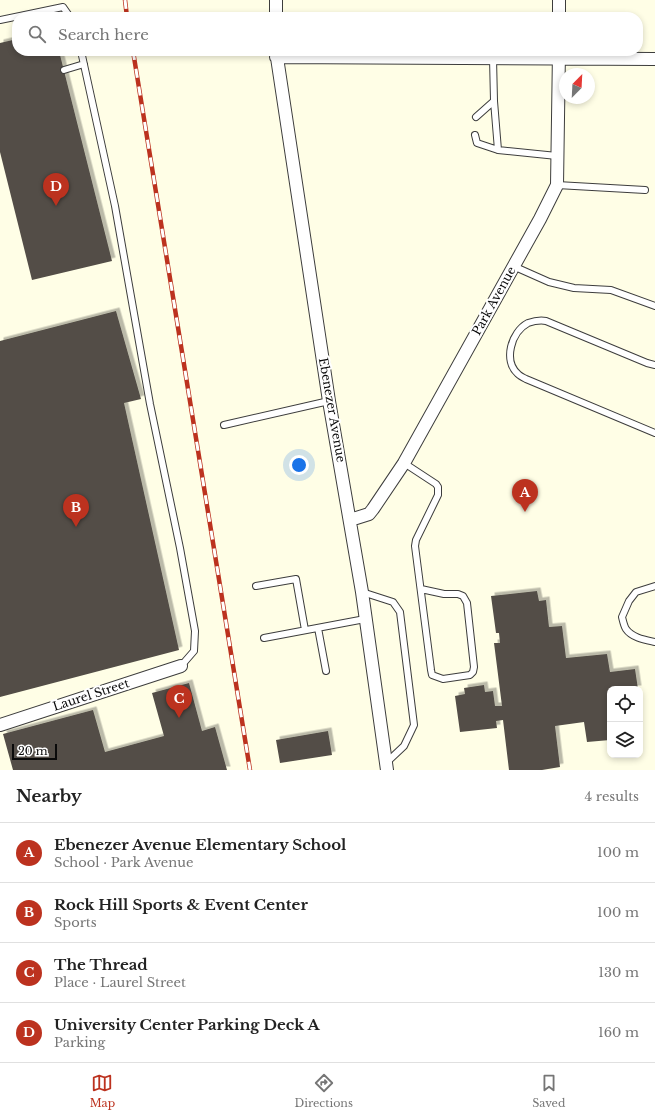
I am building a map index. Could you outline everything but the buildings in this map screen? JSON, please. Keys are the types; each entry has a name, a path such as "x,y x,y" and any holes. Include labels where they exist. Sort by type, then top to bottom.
{"street":[{"path":"276,0 276,12"},
{"path":"559,0 559,12"},
{"name":"Ebenezer Avenue","path":"276,56 329,401 362,592 386,766"},
{"path":"384,56 493,58 537,56"},
{"name":"Park Avenue","path":"350,520 369,514 374,509 404,463 557,185 559,56"},
{"path":"583,56 655,59"},
{"name":"Laurel Street","path":"0,725 181,666"}],"lane":[{"path":"39,12 63,7 66,12"},
{"path":"0,20 12,18"},
{"path":"82,56 115,206 150,404 180,548 195,631 194,651 181,666"},
{"path":"493,58 494,100 498,150"},
{"path":"64,70 84,64"},
{"path":"476,117 494,100"},
{"path":"476,136 477,143 498,150 557,156"},
{"path":"557,185 645,190"},
{"path":"513,266 549,282 574,288 611,290 655,306"},
{"path":"655,365 541,320 527,324 520,330 512,343 510,354 510,359 514,369 518,374 526,379 655,433"},
{"path":"224,424 329,401"},
{"path":"404,463 436,484 438,487 438,495 416,540 415,546 432,674 437,678 443,679 470,675 473,672 474,667 467,603 465,599 458,594 444,594 421,589"},
{"path":"256,586 296,579 305,630"},
{"path":"655,586 636,592 629,600 622,617 626,629 629,632 643,640 655,642"},
{"path":"362,592 393,602 400,612 414,725 404,746 386,766"},
{"path":"264,638 366,619"},
{"path":"318,628 326,671"}],"railway":[{"path":"125,0 126,12"},
{"path":"134,56 250,770"}],"place":[{"name":"University Center Parking Deck A","path":"56,206"},
{"name":"Ebenezer Avenue Elementary School","path":"525,512"},
{"name":"Rock Hill Sports & Event Center","path":"76,527"},
{"name":"The Thread","path":"179,718"}]}
